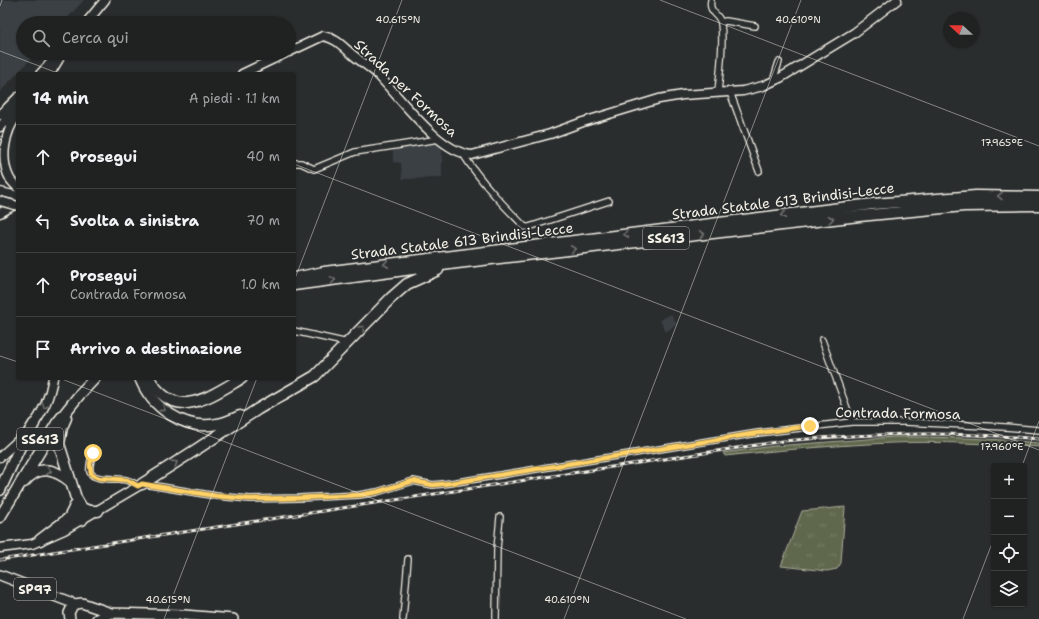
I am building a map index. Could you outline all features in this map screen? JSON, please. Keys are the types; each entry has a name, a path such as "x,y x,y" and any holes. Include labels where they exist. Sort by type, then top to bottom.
{"highway":[{"name":"Strada Statale 613 Brindisi-Lecce","path":"296,278 324,272 873,204 976,196 1039,197"},
{"name":"Strada Statale 613 Brindisi-Lecce","path":"296,285 457,263 859,216 964,206 1039,205"},
{"path":"140,485 258,409 315,376 391,298 407,284 429,273 457,263"},
{"path":"296,272 324,272"},
{"name":"SS613","path":"0,517 5,503 52,420 85,380"},
{"name":"SS613","path":"5,503 57,423 93,380"},
{"path":"141,380 156,404 184,422 217,424 258,409"},
{"path":"150,380 163,396 171,400 187,404 206,400 239,380"},
{"path":"80,394 62,427 59,444 61,455 71,482 82,520"},
{"path":"0,490 20,447 34,424"},
{"path":"5,503 27,479 44,470 54,471 71,482"},
{"path":"78,509 98,511"},
{"path":"40,540 69,518 78,509"}],"main road":[{"name":"SP97","path":"0,575 75,604"},
{"path":"69,618 70,610 75,604 82,603 111,613 184,615 233,619"},
{"path":"88,606 92,612 91,619"},
{"path":"97,619 111,613"}],"street":[{"path":"92,16 105,0"},
{"path":"711,0 710,6 712,12 721,22 721,56 718,92"},
{"name":"Strada per Formosa","path":"463,154 472,155 526,141 659,98 730,92 763,86 854,33 897,0"},
{"path":"721,22 726,21 755,26"},
{"name":"Strada per Formosa","path":"296,48 323,36 334,39 375,72 439,139 463,154 502,205 525,227 609,201"},
{"path":"42,72 54,60"},
{"path":"45,72 55,60"},
{"path":"51,72 57,60"},
{"name":"Strada per Formosa","path":"246,72 271,60"},
{"path":"773,81 779,62"},
{"path":"730,92 759,171"},
{"path":"0,115 16,99"},
{"path":"0,127 16,107"},
{"path":"16,118 5,137 3,164 9,178 16,186"},
{"path":"296,164 301,163 314,169 355,152 439,139"},
{"path":"0,192 16,196"},
{"path":"0,201 16,205"},
{"path":"0,213 16,206"},
{"path":"296,331 348,343"},
{"path":"822,340 852,422"},
{"path":"0,457 18,442 34,424 46,403 52,380"},
{"name":"Contrada Formosa","path":"93,453 90,464 91,473 99,478 127,480 140,485 216,496 250,499 299,498 360,495 377,492 413,481 433,485 451,483 758,433 852,422 905,422 1039,430"},
{"path":"0,548 32,544 64,530 140,485"},
{"path":"496,619 497,549 500,517"},
{"path":"403,619 408,559"}],"shaded area":[{"path":"0,0 84,0 69,16 16,16 16,60 30,60 18,72 16,72 16,75 0,92"},
{"path":"436,142 442,146 442,178 402,179 401,163 393,162 393,148"},
{"path":"671,314 677,324 666,332 660,320"}],"green space":[{"path":"894,437 1003,440 1039,443 1039,447 911,442 830,446 725,456 723,453 774,446"},
{"path":"845,507 841,563 837,569 827,571 781,566 802,511"}],"railway":[{"path":"0,560 783,441 847,436 911,434 1007,436 1039,439"}],"route":[{"path":"93,453 90,470 92,475 95,477 127,480 138,486 142,484 216,496 250,499 299,498 360,495 377,492 413,481 433,485 451,483 758,433 810,426"}]}
